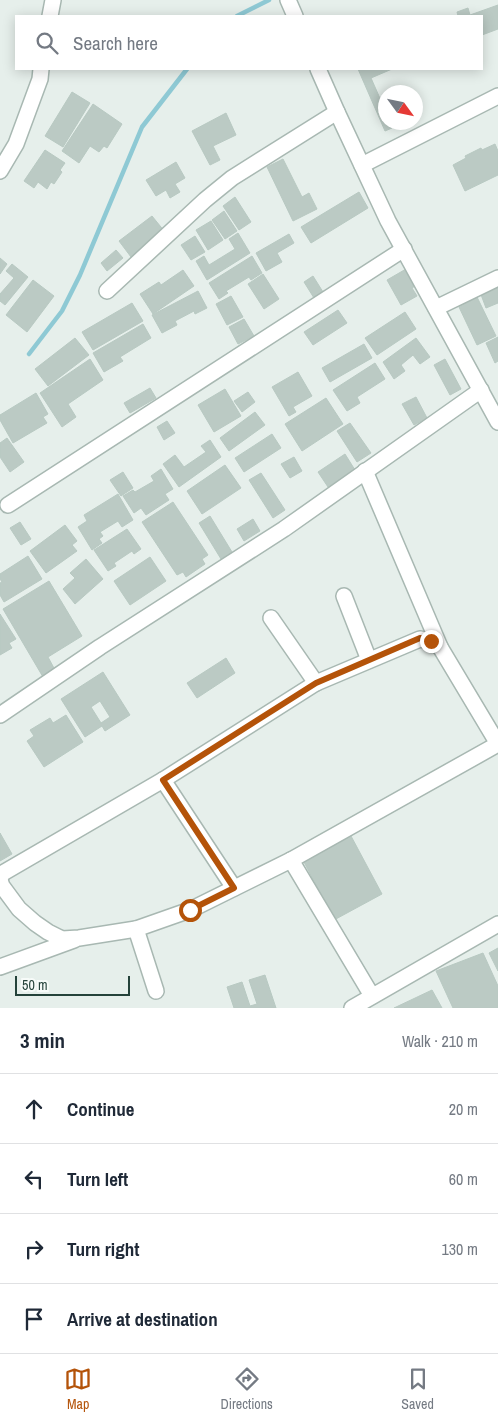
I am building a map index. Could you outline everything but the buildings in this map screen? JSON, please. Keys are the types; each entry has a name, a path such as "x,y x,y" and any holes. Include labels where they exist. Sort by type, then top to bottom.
{"street":[{"path":"50,15 53,0"},
{"path":"0,170 16,144 40,79 41,70"},
{"path":"318,70 388,221 498,422"},
{"path":"362,165 498,96"},
{"path":"107,291 205,200 232,178 337,112"},
{"path":"8,505 404,249"},
{"path":"436,308 498,278"},
{"path":"0,714 100,647 284,529 480,390"},
{"path":"365,471 440,648 498,744 291,860 190,910 136,929 62,939 35,924 19,909 2,886 0,879 3,873 163,780 316,683 420,638 431,641 440,648"},
{"path":"344,596 369,660"},
{"path":"271,618 316,683"},
{"path":"163,780 234,888"},
{"path":"291,860 372,996"},
{"path":"352,1008 498,924"},
{"path":"136,929 156,991"},
{"path":"0,966 79,938"}],"waterway":[{"path":"239,15 269,0"},
{"path":"29,354 62,311 80,275 142,127 186,70"}],"route":[{"path":"190,910 234,888 163,780 316,683 420,638 431,641"}]}
